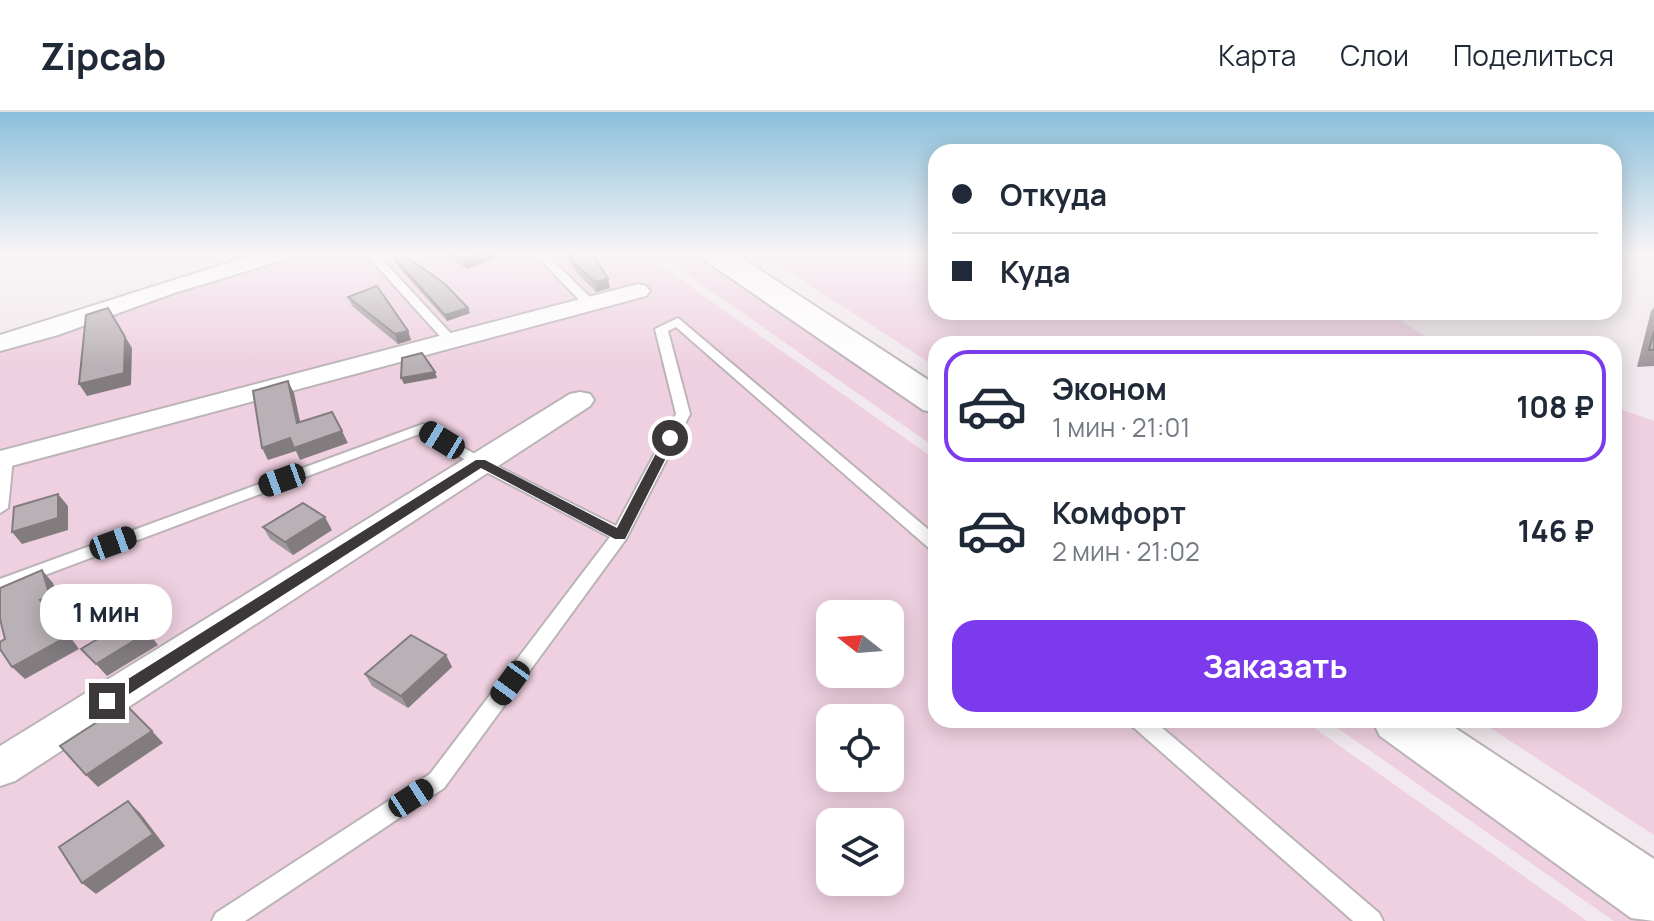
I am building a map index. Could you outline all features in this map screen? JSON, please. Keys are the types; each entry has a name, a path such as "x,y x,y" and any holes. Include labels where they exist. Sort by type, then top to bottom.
{"main road":[{"path":"770,291 928,397"},
{"path":"799,291 928,377"},
{"path":"1411,728 1654,896"},
{"path":"1457,728 1654,859"}],"street":[{"path":"0,343 49,330 158,291"},
{"path":"3,459 638,291"},
{"path":"0,768 580,400"}],"lane":[{"path":"405,291 451,341"},
{"path":"577,291 590,304"},
{"path":"224,921 437,781 620,535 683,414 661,329 678,322 928,538"},
{"path":"0,586 423,428 480,463 620,535"},
{"path":"0,508 3,459"},
{"path":"1148,728 1371,921"}],"shaded area":[{"path":"179,291 696,291 928,454 928,728 1314,728 1587,921 0,921 0,350 53,336"},
{"path":"711,291 762,291 928,405 928,442"},
{"path":"819,291 928,291 928,320 1400,320 1425,336 928,336 928,362"},
{"path":"1622,410 1654,421 1654,835 1490,728 1622,728"},
{"path":"1337,728 1399,728 1654,921 1614,921"}],"building":[{"path":"364,291 380,291 408,331 395,334 348,297"},
{"path":"423,291 451,291 468,308 445,315"},
{"path":"108,308 125,337 124,373 79,384 86,315"},
{"path":"1654,331 1654,350 1649,350"},
{"path":"422,353 435,372 401,378 402,358"},
{"path":"288,381 297,423 332,412 342,431 294,448 290,438 262,448 253,391"},
{"path":"58,494 58,518 12,532 14,507"},
{"path":"303,503 325,517 285,542 263,527"},
{"path":"42,570 50,596 40,600 68,636 12,667 0,649 0,642 5,639 0,619 0,588"},
{"path":"133,618 148,632 96,664 81,649"},
{"path":"411,635 446,655 401,696 365,674"},
{"path":"125,704 152,731 86,775 60,746"},
{"path":"128,801 153,834 82,883 59,847"}],"route":[{"path":"107,701 480,463 620,535 670,438"}]}
